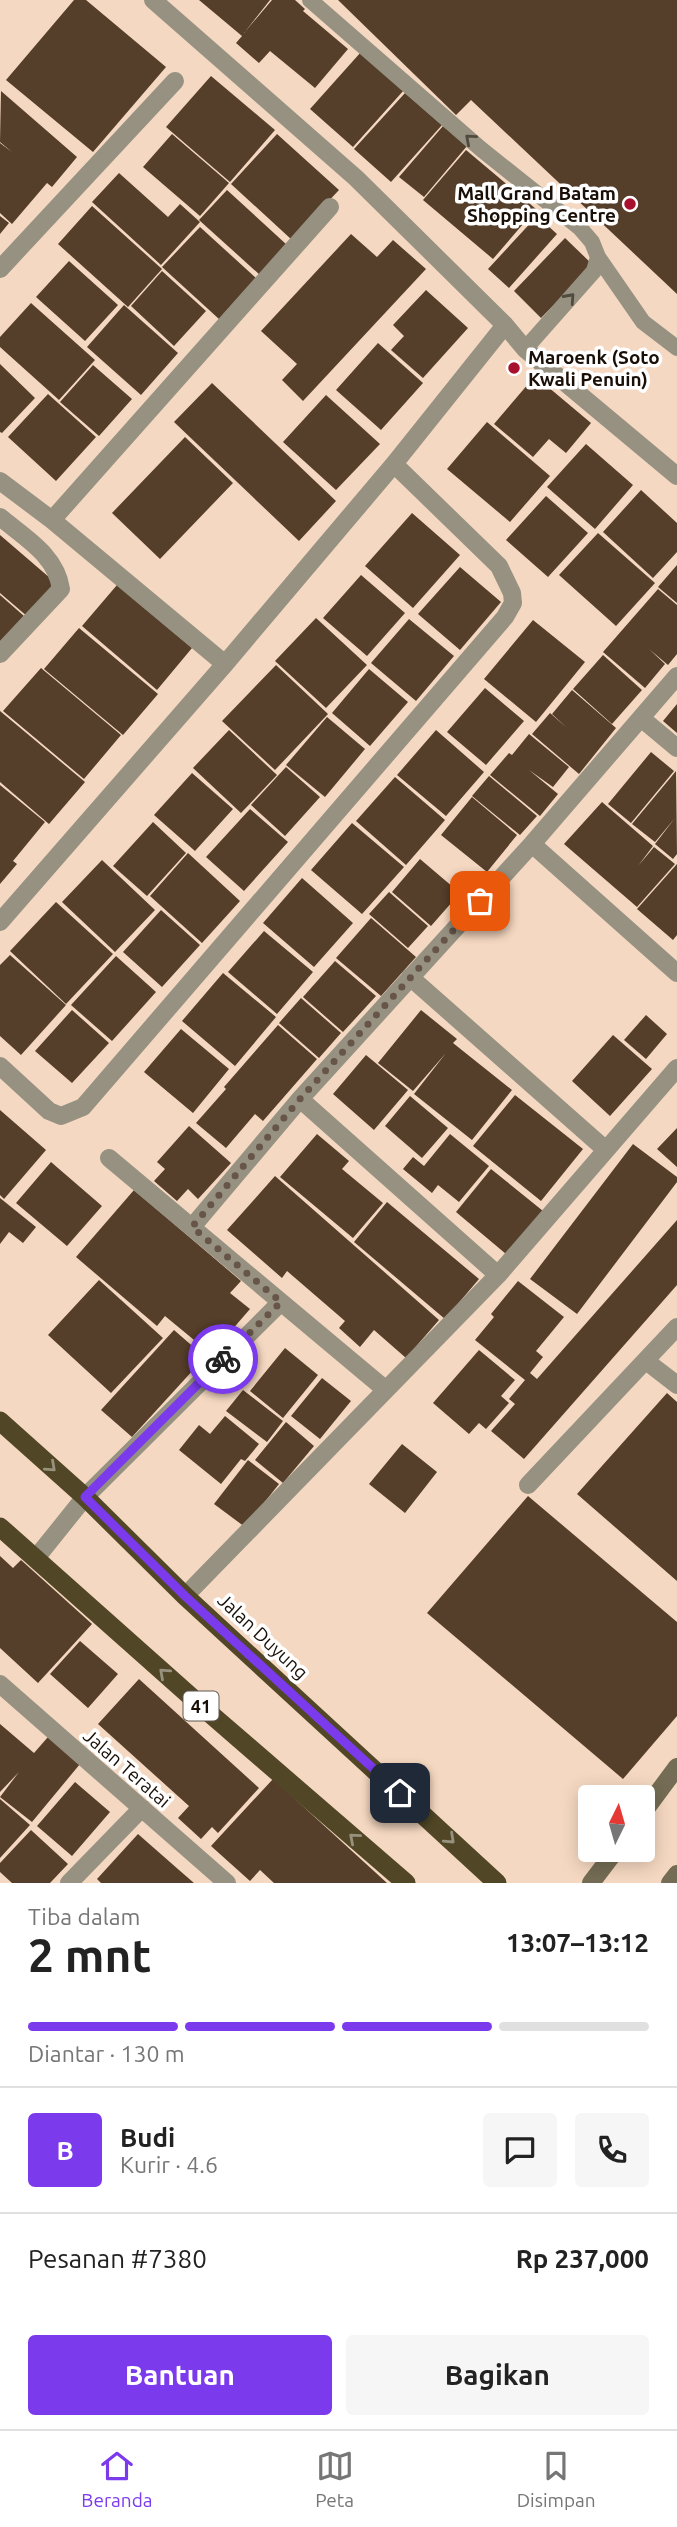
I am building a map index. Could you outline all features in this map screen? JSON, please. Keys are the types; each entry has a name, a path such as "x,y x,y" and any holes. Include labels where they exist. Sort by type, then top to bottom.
{"highway":[{"name":"Jalan Duyung","path":"0,1421 85,1497 185,1596 497,1883"},
{"name":"41","path":"0,1527 206,1711 405,1883"}],"main road":[{"path":"655,1797 677,1767"},
{"path":"591,1883 606,1862"},
{"path":"670,1883 677,1874"}],"street":[{"path":"153,0 356,178 505,325 525,349 677,476"},
{"path":"0,269 175,81"},
{"path":"52,520 330,207"},
{"path":"0,922 225,664 394,464 505,325"},
{"path":"0,1066 49,1111 61,1116 83,1107 505,617 513,603 512,593 499,566 394,464"},
{"path":"0,481 52,520 225,664"},
{"path":"0,517 48,557 59,573 61,589 0,654"},
{"path":"192,1227 300,1099 532,844 677,676"},
{"path":"641,718 677,748"},
{"path":"532,844 677,973"},
{"path":"410,977 606,1150"},
{"path":"185,1596 498,1275 677,1068"},
{"path":"300,1099 498,1275"},
{"path":"109,1158 386,1390"},
{"path":"36,1558 85,1497 281,1302"},
{"path":"528,1485 677,1327"},
{"path":"646,1361 677,1385"},
{"name":"Jalan Teratai","path":"0,1684 227,1883"},
{"path":"69,1883 142,1808"}],"lane":[{"path":"310,0 481,149 580,228 592,242 598,257 643,322 677,348"},
{"path":"525,349 594,271 598,257"}],"building":[{"path":"74,0 86,0 166,67 93,152 6,80"},
{"path":"199,0 270,0 244,33 272,0 295,0 305,9 303,11 348,49 315,88 270,51 259,63 236,43 242,36"},
{"name":"Mall Grand Batam Shopping Centre","path":"338,0 677,0 677,294 471,100 456,115"},
{"path":"361,52 404,90 353,147 310,109"},
{"path":"211,76 275,130 230,182 166,127"},
{"path":"1,91 77,157 52,187 47,183 12,224 0,213 0,143 12,152 0,142"},
{"path":"405,93 442,125 391,182 354,149"},
{"path":"443,126 467,146 424,197 399,177"},
{"path":"172,134 229,183 200,216 143,167"},
{"path":"277,134 339,190 292,240 231,184"},
{"path":"466,150 536,209 493,259 423,200"},
{"path":"119,173 168,217 180,204 200,222 161,265 92,202"},
{"path":"227,190 287,245 260,275 199,220"},
{"path":"92,206 162,269 128,307 58,244"},
{"path":"0,216 9,223 0,234"},
{"path":"537,216 557,234 509,288 488,269"},
{"path":"200,227 256,278 219,319 162,267"},
{"path":"351,234 377,257 393,240 426,269 303,401 282,380 297,364 261,331"},
{"path":"565,238 593,265 541,318 514,291"},
{"path":"69,261 118,305 85,341 36,297"},
{"path":"162,271 206,311 174,346 131,306"},
{"path":"426,290 468,328 423,378 391,350 404,336 393,325"},
{"path":"31,303 95,360 59,400 0,347 0,337"},
{"path":"124,305 178,353 141,395 87,347"},
{"path":"378,343 423,383 381,430 336,390"},
{"path":"0,364 35,398 2,433 0,432"},
{"path":"93,365 132,399 99,436 60,402"},
{"path":"535,376 591,423 566,453 549,439 533,457 494,424"},
{"path":"212,383 336,501 299,541 174,422"},
{"path":"48,394 96,437 56,481 8,437"},
{"path":"326,395 380,444 336,490 283,442"},
{"path":"487,422 550,476 510,522 447,469"},
{"path":"185,437 233,483 160,559 112,513"},
{"path":"586,444 633,485 595,529 547,487"},
{"path":"641,490 677,523 677,552 653,578 603,532"},
{"path":"546,496 588,533 548,577 506,540"},
{"path":"412,513 460,555 413,608 365,566"},
{"path":"598,533 655,583 616,626 559,575"},
{"path":"0,535 57,584 28,617 0,593"},
{"path":"677,565 677,603 658,587"},
{"path":"460,567 501,602 460,650 418,614"},
{"path":"361,575 405,613 367,656 323,618"},
{"path":"117,585 192,648 157,690 82,626"},
{"path":"658,589 677,605 677,654 668,665 649,649 665,664 645,688 603,652"},
{"path":"0,595 24,616 2,642 0,641"},
{"path":"316,618 367,665 326,708 275,661"},
{"path":"409,619 454,656 416,701 371,663"},
{"path":"533,620 585,662 536,722 484,679"},
{"path":"79,628 158,694 123,735 44,669"},
{"path":"603,655 642,690 612,724 573,689"},
{"path":"276,665 328,714 275,770 222,721"},
{"path":"41,668 121,735 84,779 3,711"},
{"path":"369,669 408,702 370,746 332,713"},
{"path":"485,688 524,721 486,765 447,732"},
{"path":"572,690 616,728 579,774 532,734 550,713 567,728 552,714"},
{"path":"677,704 677,733 663,721"},
{"path":"0,711 85,782 49,824 0,782"},
{"path":"327,717 365,749 325,797 286,765"},
{"path":"229,730 277,775 241,813 193,768"},
{"path":"436,730 484,772 446,816 397,775"},
{"path":"529,734 569,767 553,787 529,770 558,794 540,816 490,775 509,753 512,755"},
{"path":"651,752 674,771 631,823 608,804"},
{"path":"286,767 320,797 285,836 251,805"},
{"path":"676,771 677,854 673,859 655,844 675,818 655,842 632,824"},
{"path":"192,773 233,809 195,851 154,815"},
{"path":"489,776 537,816 520,835 472,796"},
{"path":"395,777 445,820 406,865 356,821"},
{"path":"0,785 45,822 13,861 17,864 0,884"},
{"path":"472,797 517,835 487,872 441,835"},
{"path":"602,802 653,846 638,866 654,847 675,864 637,907 564,844"},
{"path":"250,809 288,842 244,891 206,857"},
{"path":"153,822 186,853 147,896 113,866"},
{"path":"352,823 404,867 362,914 311,870"},
{"path":"188,853 240,901 202,943 150,896"},
{"path":"420,859 460,893 431,926 392,892"},
{"path":"102,860 155,910 115,952 62,902"},
{"path":"677,864 677,935 673,940 637,909"},
{"path":"302,878 353,923 314,967 263,923"},
{"path":"389,892 428,926 408,948 369,914"},
{"path":"56,902 113,954 66,1004 10,951"},
{"path":"161,910 200,945 162,987 123,952"},
{"path":"371,918 416,957 381,996 336,958"},
{"path":"264,931 313,972 277,1014 228,972"},
{"path":"10,955 66,1005 21,1055 0,1036 0,965"},
{"path":"116,956 156,992 112,1041 71,1005"},
{"path":"335,961 376,996 343,1032 303,997"},
{"path":"223,973 276,1017 235,1066 182,1021"},
{"path":"301,998 341,1033 319,1058 279,1023"},
{"path":"72,1010 109,1043 72,1083 35,1051"},
{"path":"421,1010 457,1039 453,1043 512,1090 472,1140 414,1094 446,1053 413,1091 378,1063"},
{"path":"646,1015 667,1034 646,1059 624,1040"},
{"path":"278,1025 317,1059 263,1121 255,1114 226,1148 196,1123"},
{"path":"181,1029 229,1069 193,1113 144,1072"},
{"path":"613,1035 652,1069 610,1116 572,1081"},
{"path":"366,1055 408,1090 374,1130 333,1094"},
{"path":"515,1095 583,1149 541,1201 473,1146"},
{"path":"410,1096 448,1128 422,1158 385,1126"},
{"path":"0,1110 46,1150 4,1199 0,1195"},
{"path":"189,1126 231,1163 198,1199 188,1189 177,1201 154,1181 165,1169 157,1162"},
{"path":"677,1128 677,1167 657,1149"},
{"path":"317,1134 349,1161 342,1169 383,1203 353,1238 280,1177"},
{"path":"450,1134 489,1166 459,1202 438,1185 432,1193 403,1169 413,1157 424,1166"},
{"path":"633,1144 677,1177 677,1182 577,1314 530,1279"},
{"path":"51,1162 102,1206 67,1246 16,1203"},
{"path":"491,1169 543,1211 506,1254 456,1212"},
{"path":"275,1176 439,1320 406,1358 374,1330 360,1347 339,1328 345,1321 287,1271 282,1278 227,1230"},
{"path":"134,1190 241,1281 230,1293 250,1309 211,1354 165,1316 157,1326 76,1257"},
{"path":"0,1198 36,1227 23,1243 9,1232 0,1244"},
{"path":"387,1202 479,1279 445,1319 354,1242"},
{"path":"677,1220 677,1285 524,1459 491,1431 515,1404 509,1399 525,1380 475,1340 494,1317 491,1314 518,1281 564,1317 536,1351 543,1357 530,1373 537,1379"},
{"path":"99,1280 163,1338 111,1393 48,1335"},
{"path":"174,1330 205,1357 132,1437 101,1410"},
{"path":"285,1348 318,1375 283,1418 250,1391"},
{"path":"479,1350 515,1380 501,1396 509,1403 486,1429 479,1423 469,1434 433,1403"},
{"path":"322,1378 351,1401 320,1439 291,1416"},
{"path":"243,1390 283,1421 267,1442 226,1411"},
{"path":"667,1393 677,1402 677,1581 577,1494"},
{"path":"225,1416 259,1444 245,1461 241,1459 221,1484 179,1450 199,1425 210,1434"},
{"path":"286,1422 314,1446 283,1483 255,1460"},
{"path":"402,1444 437,1472 405,1513 369,1484"},
{"path":"248,1460 279,1484 245,1527 214,1504"},
{"path":"528,1496 677,1622 677,1716 623,1779 427,1613"},
{"path":"0,1556 13,1568 21,1560 92,1624 38,1683 0,1648"},
{"path":"80,1641 118,1674 88,1708 50,1674"},
{"path":"139,1679 259,1788 218,1833 212,1827 201,1839 178,1818 189,1806 98,1724"},
{"path":"0,1724 34,1753 48,1737 80,1764 32,1822 0,1797 19,1772 0,1792"},
{"path":"273,1779 387,1883 274,1883 260,1870 250,1881 211,1846"},
{"path":"75,1782 110,1812 72,1856 37,1826"},
{"path":"0,1799 30,1825 0,1858"},
{"path":"31,1830 68,1864 50,1883 12,1883 0,1872 0,1863"},
{"path":"138,1834 194,1883 101,1883 97,1879"}],"way so far":[{"path":"223,1359 281,1302 192,1227 300,1099 480,901"}],"place":[{"name":"Mall Grand Batam Shopping Centre","path":"630,204"},
{"name":"Maroenk (Soto Kwali Penuin)","path":"514,368"}],"route":[{"path":"223,1359 85,1497 185,1596 400,1793"}]}
